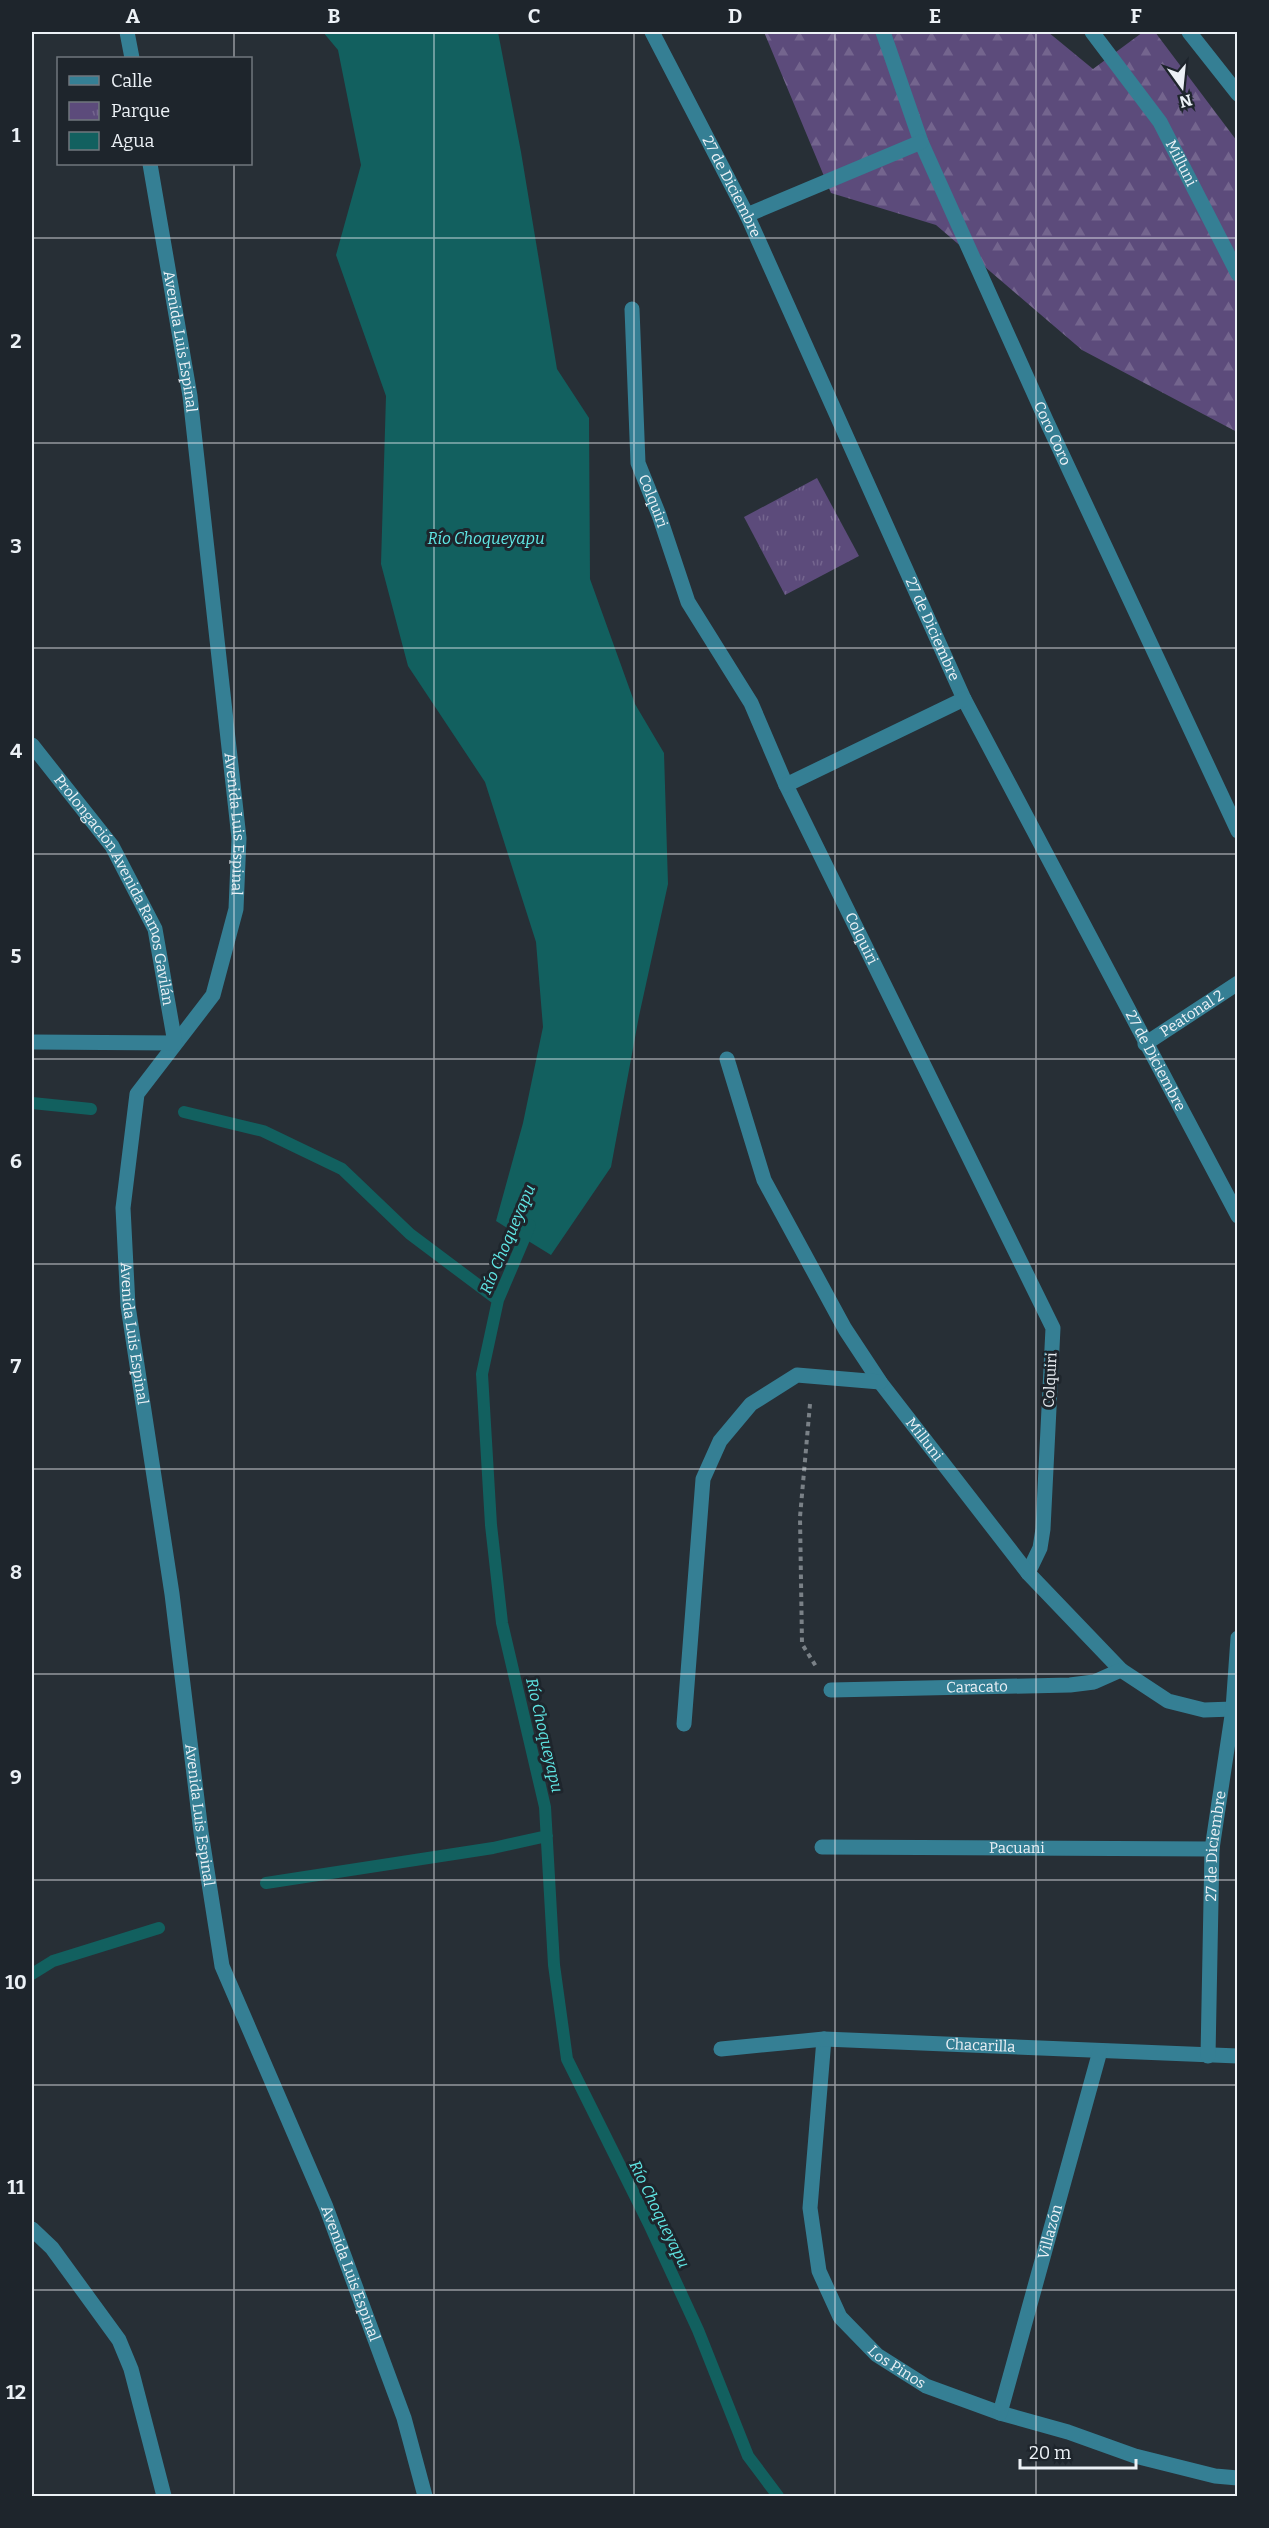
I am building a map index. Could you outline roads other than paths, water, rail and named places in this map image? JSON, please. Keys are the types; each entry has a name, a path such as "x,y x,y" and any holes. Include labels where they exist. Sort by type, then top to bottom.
{"street":[{"path":"127,32 132,57"},
{"name":"27 de Diciembre","path":"652,32 747,215 964,699 1238,1216"},
{"name":"Coro Coro","path":"883,32 921,142 1051,430 1238,831"},
{"name":"Milluni","path":"1092,32 1160,122 1238,274"},
{"path":"1189,32 1238,94"},
{"path":"747,215 921,142"},
{"name":"Avenida Luis Espinal","path":"150,165 190,396 238,838 236,909 213,995 137,1094 123,1208 128,1306 172,1594 201,1832 222,1966 326,2207 404,2418 425,2496"},
{"name":"Colquiri","path":"632,309 638,463 659,515 688,602 751,703 786,785 1053,1328 1043,1529 1040,1548 1028,1573"},
{"path":"786,785 964,699"},
{"name":"Prolongación Avenida Ramos Gavilán","path":"32,745 112,846 155,929 175,1043"},
{"name":"Peatonal 2","path":"1145,1044 1238,983"},
{"path":"32,1042 175,1043"},
{"name":"Milluni","path":"726,1059 764,1180 845,1329 880,1382 1028,1573 1121,1670 1168,1701 1204,1710 1235,1707"},
{"path":"684,1724 703,1479 720,1441 751,1404 797,1375 880,1382"},
{"name":"27 de Diciembre","path":"1208,2056 1212,1849 1235,1707 1238,1638"},
{"name":"Caracato","path":"831,1690 1070,1685 1094,1682 1121,1670"},
{"name":"Pacuani","path":"822,1847 1212,1849"},
{"name":"Chacarilla","path":"721,2049 824,2039 1238,2056"},
{"name":"Los Pinos","path":"824,2039 810,2208 819,2271 840,2317 877,2355 926,2386 1000,2413 1068,2432 1135,2456 1215,2476 1238,2478"},
{"name":"Villazón","path":"1000,2413 1100,2051"},
{"path":"32,2229 52,2248 119,2340 131,2369 164,2496"}],"water":[{"name":"Río Choqueyapu","path":"323,32 498,32 521,152 557,369 589,418 590,579 635,704 664,753 668,884 639,1016 611,1167 551,1255 496,1221 523,1123 543,1027 536,942 485,782 408,666 381,564 386,396 336,255 361,165 338,50"}],"waterway":[{"path":"32,1103 91,1109"},
{"path":"184,1112 263,1131 342,1169 410,1234 498,1300"},
{"name":"Río Choqueyapu","path":"530,1225 498,1300 482,1374 491,1525 502,1623 545,1807 554,1965 567,2059 649,2224 698,2330 748,2456 778,2496"},
{"path":"266,1883 493,1848 547,1836"},
{"path":"32,1974 53,1961 159,1928"}]}
